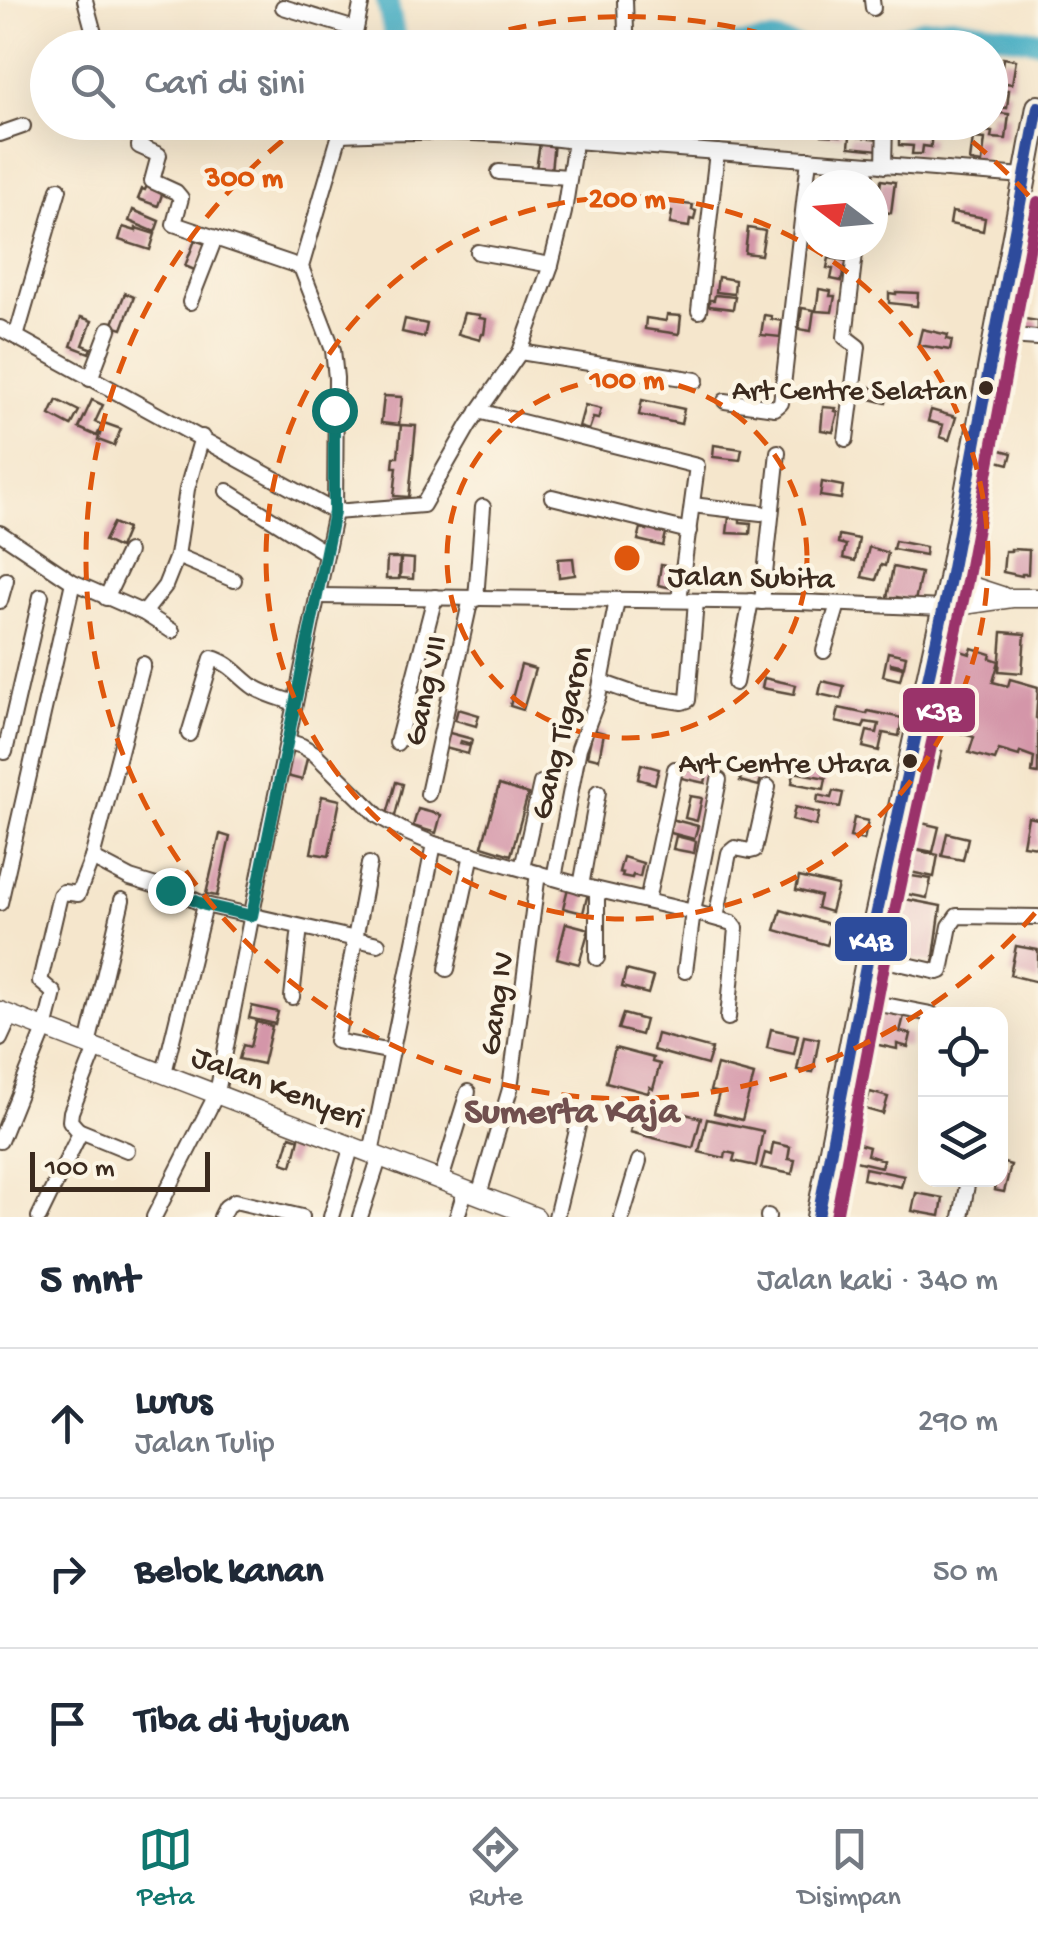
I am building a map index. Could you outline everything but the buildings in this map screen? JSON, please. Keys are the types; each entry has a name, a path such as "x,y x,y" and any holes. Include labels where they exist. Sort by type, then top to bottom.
{"main road":[{"path":"818,1217 868,956 950,579 1038,107"}],"street":[{"path":"85,0 93,30"},
{"path":"283,8 355,29 362,0"},
{"path":"625,0 626,30"},
{"path":"0,134 23,126"},
{"path":"140,140 139,146 159,155 152,181 181,198 174,224 301,267"},
{"path":"154,1217 217,1093 334,512 336,378 332,350 301,267 337,140"},
{"path":"567,140 884,166 1030,163"},
{"path":"884,166 885,140"},
{"path":"0,328 334,512 422,505 478,411 520,352 552,266 575,141"},
{"path":"698,311 717,152"},
{"path":"725,402 775,408 781,403 809,160"},
{"path":"866,165 866,170"},
{"path":"499,172 568,177"},
{"path":"16,337 58,189"},
{"path":"190,302 215,238"},
{"path":"1012,242 1038,245"},
{"path":"478,252 552,266"},
{"path":"846,439 858,347 845,337 854,260"},
{"path":"90,378 109,328"},
{"path":"994,335 1038,338"},
{"path":"520,352 696,380"},
{"path":"478,411 695,465 698,468 678,600"},
{"path":"144,612 166,586 177,556 188,489 202,437"},
{"path":"736,683 756,602 778,452"},
{"path":"226,490 326,552"},
{"path":"552,496 688,531"},
{"path":"692,505 760,513"},
{"name":"Gang VII","path":"428,794 474,599 482,507"},
{"path":"0,534 73,582 144,612 172,631"},
{"path":"106,598 128,552"},
{"path":"177,556 234,580"},
{"path":"950,579 1012,598"},
{"path":"0,602 6,580"},
{"path":"0,903 73,582"},
{"path":"32,758 2,751 40,596"},
{"name":"Jalan Subita","path":"317,596 696,600 943,608"},
{"path":"398,743 435,597"},
{"path":"943,608 1038,598"},
{"name":"Gang Tigaron","path":"554,878 579,748 598,698 617,600"},
{"path":"601,682 638,695 682,702 689,698 696,600"},
{"path":"824,651 838,604"},
{"path":"188,734 212,658 224,662 268,695 294,703"},
{"path":"0,1141 45,1028 54,993 40,981 60,895 78,894 92,858 143,664"},
{"path":"287,741 314,753 378,816 434,844 581,886 730,922 736,928 728,1018"},
{"path":"647,901 675,770"},
{"path":"685,971 719,780"},
{"path":"522,868 541,783"},
{"path":"716,918 729,853 735,848 754,850 768,786"},
{"path":"581,886 598,792"},
{"path":"360,1217 372,1178 392,1052 434,844"},
{"path":"447,969 472,854"},
{"path":"92,858 130,878 205,905 378,944"},
{"path":"369,864 336,1040 392,1052"},
{"name":"Gang IV","path":"457,1217 472,1193 510,1089 538,873"},
{"path":"598,890 598,958"},
{"path":"122,900 92,1047 70,1121 78,1130 127,1150"},
{"path":"164,1073 205,905"},
{"path":"868,956 938,972 950,926 957,916 1038,917"},
{"path":"292,996 300,927"},
{"path":"859,1000 918,1011"},
{"path":"0,1039 6,1013"},
{"name":"Jalan Kenyeri","path":"6,1013 441,1180 502,1211 536,1217"},
{"path":"441,1180 468,1092"},
{"path":"556,1217 578,1122"},
{"path":"38,1217 79,1136 78,1130"},
{"path":"331,1217 352,1145"},
{"path":"622,1217 639,1160"},
{"path":"960,1217 966,1187"},
{"path":"221,1217 235,1201 271,1213 302,1217"}],"waterway":[{"path":"387,0 393,30"},
{"path":"922,30 970,30"},
{"path":"1008,36 1038,41"}],"transit line":[{"name":"K4B","path":"818,1217 873,930 950,579 1038,107"},
{"name":"K3B","path":"836,1217 890,934 967,582 1038,202"}],"place":[{"name":"Art Centre Selatan","path":"986,388"},
{"name":"Art Centre Utara","path":"910,761"}],"district":[{"name":"Sumerta Kaja","path":"572,1108"}],"route":[{"path":"170,890 205,905 252,916 334,512 334,410"}]}
